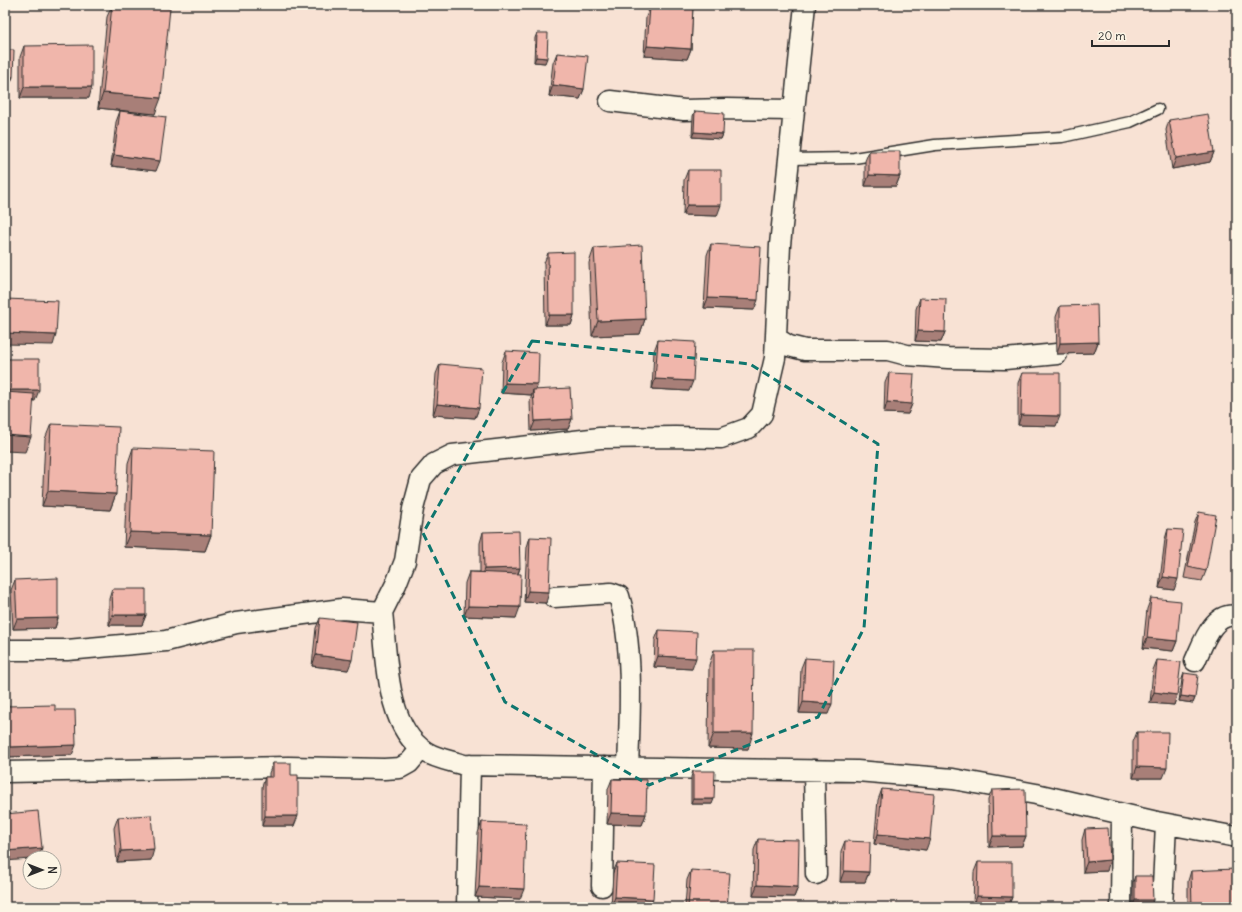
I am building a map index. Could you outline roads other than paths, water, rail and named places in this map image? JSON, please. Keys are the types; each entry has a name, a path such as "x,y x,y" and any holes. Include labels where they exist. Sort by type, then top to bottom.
{"street":[{"path":"804,5 780,246 775,358 762,414 749,428 721,438 600,438 452,455 434,464 421,478 413,509 405,561 396,584 382,612 391,693 400,724 410,739 427,753 464,765 857,771 953,779 1036,794 1166,824 1237,837"},
{"path":"610,101 684,110 794,110"},
{"path":"776,338 789,346 805,350 888,350 907,356 1005,359 1056,354"},
{"path":"554,597 611,593 619,596 624,614 630,692 628,767"},
{"path":"5,650 67,650 166,641 236,623 342,610 382,612"},
{"path":"1195,661 1210,628 1220,620 1233,615 1237,616"},
{"path":"5,772 288,767 384,769 400,768 409,763 421,749"},
{"path":"466,907 470,765"},
{"path":"602,886 604,766"},
{"path":"814,770 816,874"},
{"path":"1122,814 1122,907"},
{"path":"1162,907 1166,824"}],"lane":[{"path":"789,159 854,158 935,145 1062,137 1130,122 1158,109"}]}
